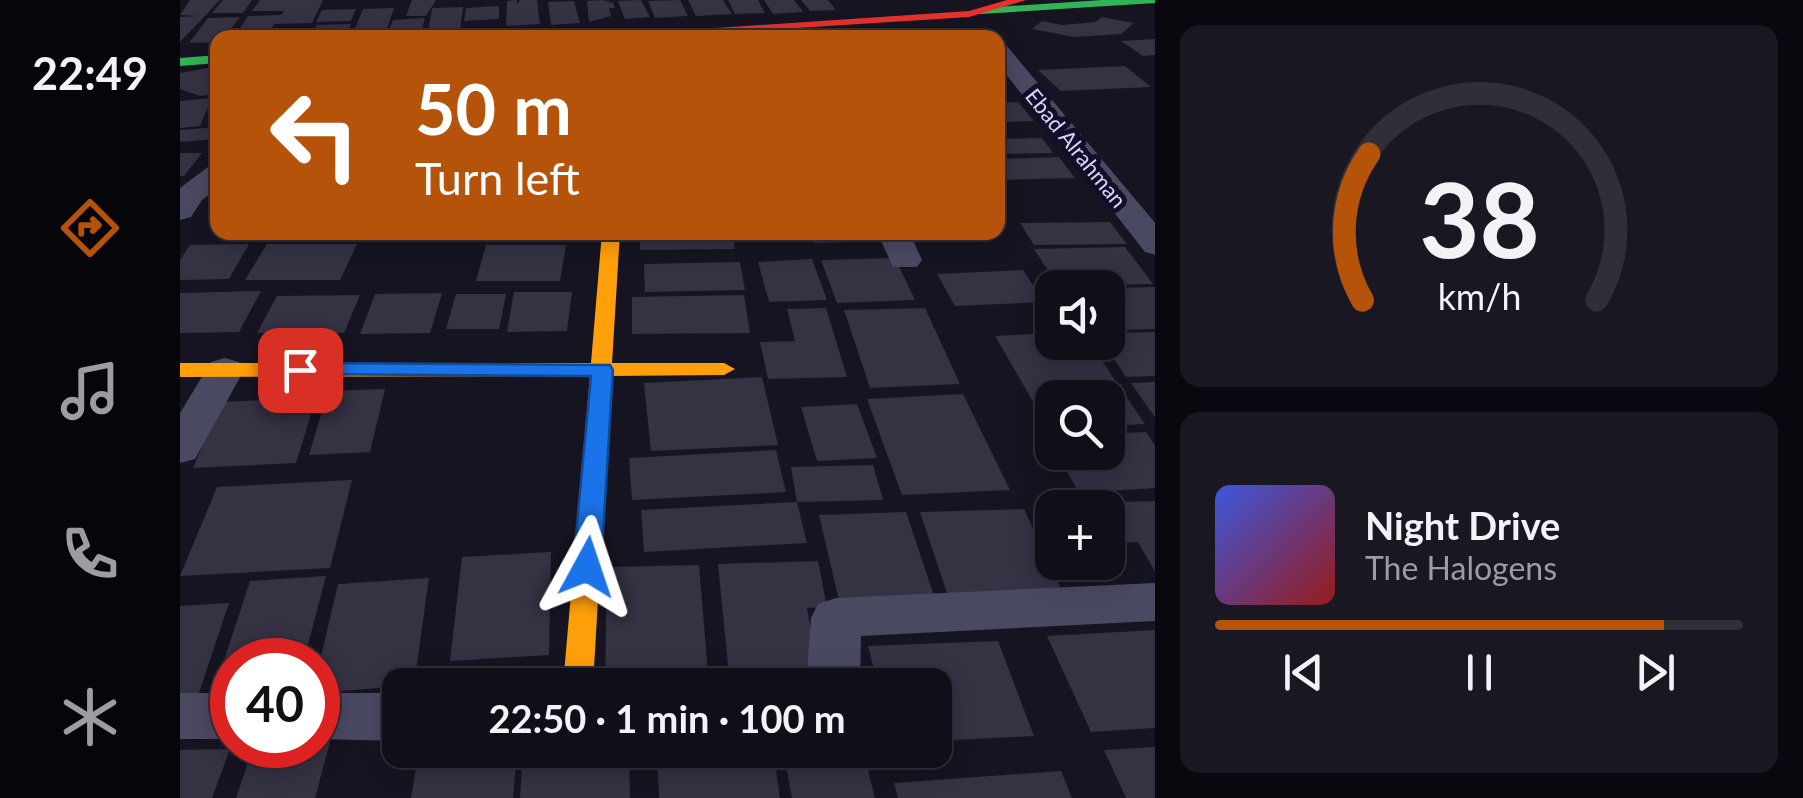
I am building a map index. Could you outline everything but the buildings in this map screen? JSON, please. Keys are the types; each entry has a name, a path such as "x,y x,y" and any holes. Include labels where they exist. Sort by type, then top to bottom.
{"main road":[{"path":"974,12 1020,0"},
{"path":"805,30 974,12 1155,0"},
{"path":"180,62 210,60"},
{"path":"579,668 610,240"},
{"path":"180,370 724,370"}],"street":[{"path":"974,12 984,30"},
{"name":"Ebad Alrahman","path":"1005,59 1155,245"},
{"path":"180,210 191,194 210,179"},
{"path":"180,450 225,370"},
{"path":"833,668 836,618 1155,602"},
{"path":"180,716 210,716"},
{"path":"340,716 382,717"}],"traffic: fast":[{"path":"981,11 1155,0"},
{"path":"180,62 210,60"}],"traffic: slow":[{"path":"579,668 610,240"},
{"path":"180,370 724,369"}],"traffic: jam":[{"path":"705,30 969,14 1020,0"}],"route":[{"path":"300,370 602,370 587,567"}]}
